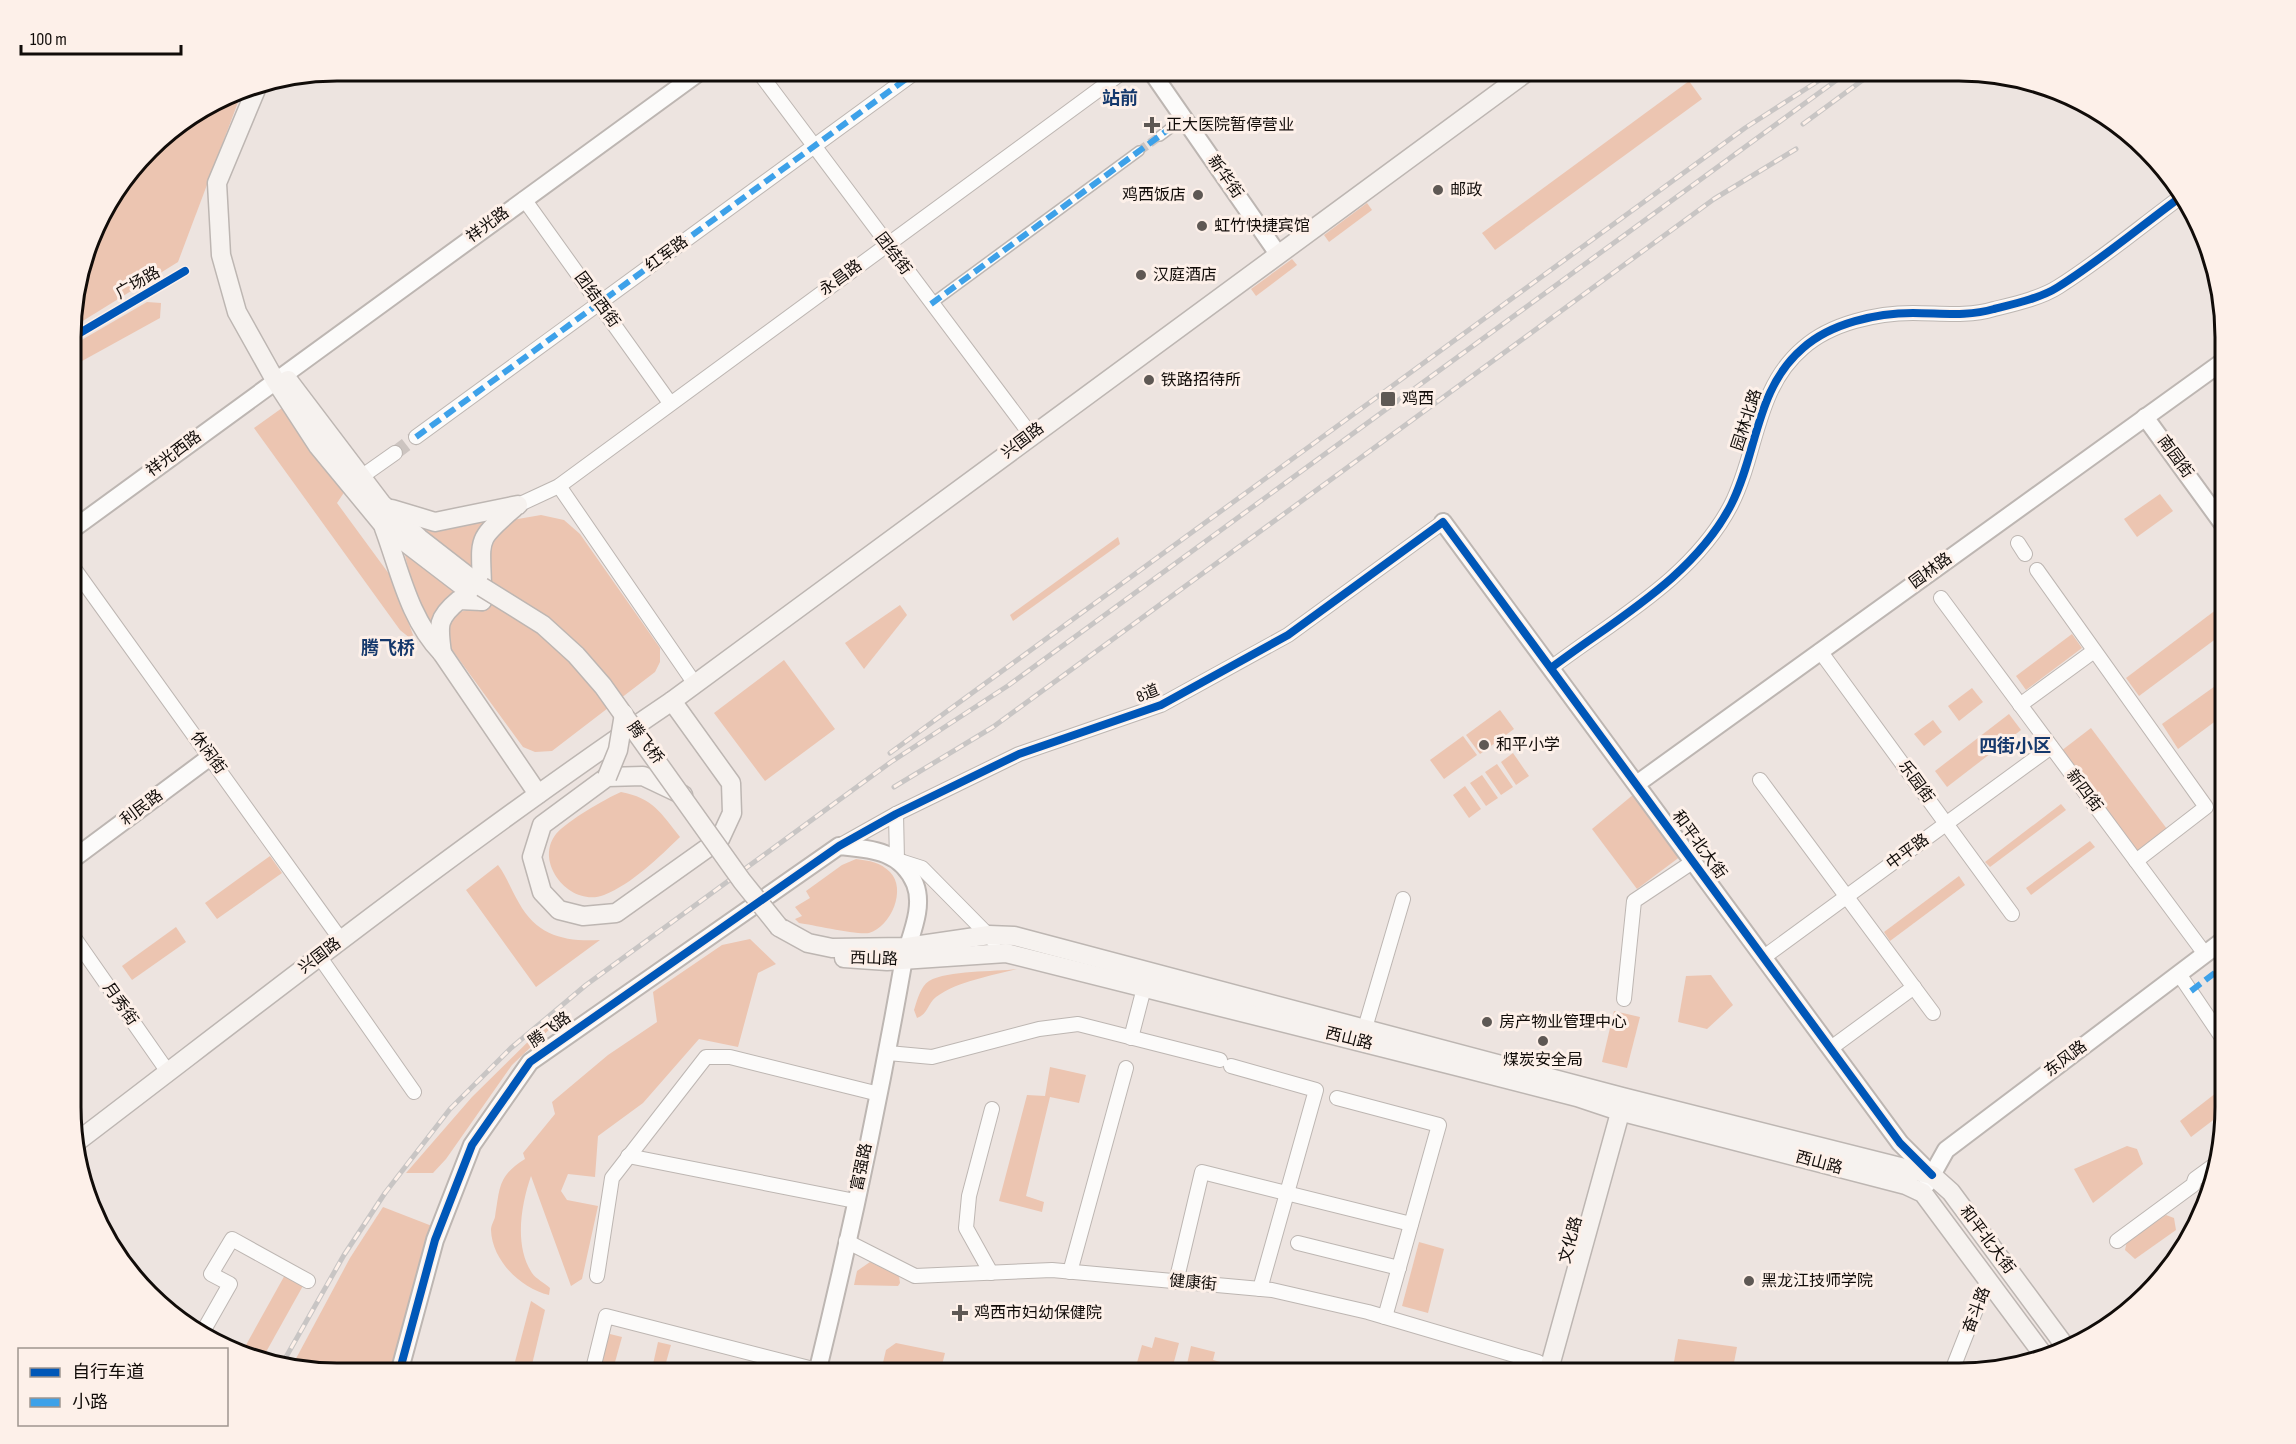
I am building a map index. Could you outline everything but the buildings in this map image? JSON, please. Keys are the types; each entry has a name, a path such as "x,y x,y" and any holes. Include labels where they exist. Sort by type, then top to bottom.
{"main road":[{"name":"兴国路","path":"83,1137 341,940 538,794 672,701 1513,81"},
{"path":"267,91 229,185 233,254 248,309 279,376 382,504 482,594"},
{"path":"254,96 218,183 221,255 237,312 279,376 318,446 384,526 482,594"},
{"path":"382,504 435,522 518,505"},
{"path":"482,594 480,549 488,530 518,505"},
{"path":"384,526 410,603 429,639 442,653 538,794"},
{"path":"442,653 438,628 444,612 459,600 482,594"},
{"name":"腾飞桥","path":"482,594 543,625 576,655 664,786 775,930"},
{"path":"672,701 731,783 732,813 720,839 616,913 583,916 559,910 542,892 532,857 542,825 607,777 643,776 683,795"},
{"path":"607,777 623,722"},
{"name":"腾飞桥","path":"623,722 683,795 775,930"},
{"name":"西山路","path":"775,930 797,949 820,957 1006,953 1490,1074 1885,1164 1916,1174"},
{"name":"西山路","path":"906,954 989,935 1014,936 1365,1028 1618,1103 1916,1174"},
{"name":"文化路","path":"1543,1363 1618,1103"},
{"name":"和平北大街","path":"1916,1174 2039,1349"},
{"name":"和平北大街","path":"1916,1174 1951,1192 2061,1341"}],"street":[{"name":"祥光路","path":"279,376 686,81"},
{"name":"团结街","path":"766,81 1031,435"},
{"name":"红军路","path":"416,436 902,81"},
{"name":"永昌路","path":"518,505 559,486 1109,81"},
{"name":"新华街","path":"1159,81 1282,251"},
{"name":"新华街","path":"1171,81 1282,251"},
{"path":"1160,136 1184,118"},
{"path":"931,304 1139,151"},
{"name":"团结西街","path":"524,199 670,403"},
{"name":"园林北路","path":"1551,668 1659,588 1684,567 1711,536 1730,507 1744,478 1763,406 1778,374 1804,347 1833,328 1874,317 1910,313 1970,315 2056,289 2176,201"},
{"name":"园林路","path":"1638,783 2215,367"},
{"name":"祥光西路","path":"81,523 279,376"},
{"name":"南园街","path":"2145,417 2215,513"},
{"path":"361,477 395,453"},
{"path":"559,486 695,684"},
{"name":"和平北大街","path":"1443,522 1638,783 1900,1143 1916,1174"},
{"name":"8道","path":"839,846 896,814 1018,754 1161,705 1288,635 1443,522"},
{"path":"2037,570 2206,807 2136,861"},
{"name":"休闲街","path":"81,578 341,940"},
{"name":"新四街","path":"1941,598 2205,954"},
{"name":"乐园街","path":"1820,651 2012,914"},
{"path":"2020,705 2094,651"},
{"name":"中平路","path":"1764,957 2051,747"},
{"name":"利民路","path":"81,853 210,757"},
{"path":"1760,780 1933,1013"},
{"path":"896,814 897,860"},
{"path":"839,846 878,849 897,860 922,868 1006,953"},
{"name":"腾飞路","path":"402,1363 435,1240 471,1145 530,1062 839,846"},
{"name":"富强路","path":"819,1363 888,1053 906,954 917,912 915,885 897,860"},
{"path":"1624,999 1634,901 1694,861"},
{"path":"1365,1028 1402,899"},
{"name":"东风路","path":"1916,1174 2215,946"},
{"name":"月秀街","path":"81,947 168,1072"},
{"path":"320,956 414,1092"},
{"path":"2179,974 2215,1027"},
{"path":"1831,1048 1914,987"},
{"path":"1131,1038 1144,988"},
{"path":"888,1053 932,1057 1039,1029 1069,1025 1131,1038 1316,1090 1260,1289"},
{"path":"597,1276 612,1178 706,1057 730,1057 879,1094"},
{"path":"1070,1272 1126,1068"},
{"path":"1337,1098 1439,1125 1385,1317"},
{"path":"992,1109 969,1196 966,1228 992,1273"},
{"path":"1916,1174 1946,1150"},
{"path":"628,1156 855,1201"},
{"path":"2116,1241 2193,1185 2195,1179 2207,1171"},
{"path":"1176,1282 1202,1172 1411,1224"},
{"path":"206,1327 230,1284 211,1274 232,1239 308,1281"},
{"name":"健康街","path":"846,1241 915,1276 1070,1272 1260,1289 1385,1317 1520,1363"},
{"path":"1298,1243 1399,1268"},
{"name":"奋斗路","path":"1955,1363 1988,1279"},
{"path":"594,1363 606,1316 783,1363"}],"shaded area":[{"path":"1689,81 1702,99 1495,250 1482,233"},
{"path":"238,101 178,262 82,321 86,287 95,255 107,224 124,195 156,156 181,134 209,115"},
{"path":"1367,203 1372,210 1329,242 1324,235"},
{"path":"1292,259 1297,265 1256,296 1251,289"},
{"path":"147,302 161,303 160,318 81,362 81,340"},
{"path":"282,408 345,491 337,503 392,578 416,643 400,630 254,428"},
{"path":"2160,494 2173,511 2137,537 2124,519"},
{"path":"541,515 564,520 580,534 660,648 660,662 655,672 552,751 535,752 523,747 450,647 448,623 456,613 471,609 492,536 512,520"},
{"path":"489,520 477,534 472,547 471,566 455,594 442,603 433,618 433,636 413,587 398,528 419,524 442,529"},
{"path":"1118,537 1120,544 1013,621 1010,615"},
{"path":"900,605 907,615 864,669 845,643"},
{"path":"2215,611 2215,639 2139,696 2126,678"},
{"path":"2072,634 2082,648 2026,690 2016,676"},
{"path":"784,660 835,729 765,781 714,713"},
{"path":"2215,686 2215,721 2178,749 2162,724"},
{"path":"1972,688 1983,702 1959,721 1948,706"},
{"path":"1500,710 1514,729 1480,754 1466,735"},
{"path":"2009,714 2021,730 1947,787 1935,771"},
{"path":"1933,720 1942,732 1924,746 1914,734"},
{"path":"2091,728 2167,829 2138,851 2061,751"},
{"path":"1463,736 1477,755 1444,779 1430,760"},
{"path":"1513,753 1529,776 1516,785 1501,762"},
{"path":"1497,764 1513,787 1501,795 1485,772"},
{"path":"1482,775 1498,798 1486,806 1470,783"},
{"path":"1465,786 1481,809 1469,818 1453,795"},
{"path":"621,792 649,803 680,837 625,884 604,895 592,897 579,895 568,889 552,869 549,858 550,845 556,834 569,823"},
{"path":"1634,794 1681,856 1637,889 1592,829"},
{"path":"2061,804 2066,810 1990,867 1985,862"},
{"path":"2090,841 2095,847 2031,895 2026,888"},
{"path":"270,856 282,873 217,919 205,903"},
{"path":"856,859 879,864 895,879 897,897 890,916 884,923 869,933 863,933 799,923 795,919 802,916 795,907 810,898 806,891 842,865"},
{"path":"498,865 516,898 534,923 564,938 600,940 536,987 466,890"},
{"path":"1959,876 1965,885 1890,941 1884,932"},
{"path":"176,927 186,942 132,980 122,966"},
{"path":"750,939 776,964 758,973 738,1047 699,1039 643,1103 598,1136 595,1177 568,1174 561,1191 567,1200 598,1206 582,1279 571,1286 531,1176 522,1212 521,1238 526,1262 532,1273 550,1288 549,1295 528,1286 502,1262 496,1252 491,1228 502,1183 510,1171 525,1159 523,1153 555,1114 552,1102 608,1055 657,1022 653,992 722,945"},
{"path":"1017,969 945,991 933,999 923,1014 917,1018 914,1010 921,990 929,981 937,977"},
{"path":"1711,975 1733,1005 1707,1029 1678,1022 1686,976"},
{"path":"1614,1011 1640,1017 1627,1068 1602,1062"},
{"path":"551,1019 555,1024 512,1065 446,1159 433,1173 406,1173 472,1097"},
{"path":"1050,1067 1086,1075 1079,1103 1050,1097 1026,1196 1044,1202 1042,1212 999,1201 1027,1095 1045,1096"},
{"path":"2215,1094 2214,1119 2191,1137 2180,1121"},
{"path":"2127,1146 2137,1149 2143,1164 2093,1203 2074,1169"},
{"path":"383,1207 432,1226 393,1363 337,1363 295,1359 350,1258"},
{"path":"2166,1215 2174,1218 2176,1230 2135,1259 2125,1250 2127,1241"},
{"path":"1419,1242 1444,1249 1428,1313 1402,1306"},
{"path":"870,1262 899,1276 898,1286 854,1285 857,1271"},
{"path":"286,1273 304,1284 266,1352 246,1346"},
{"path":"531,1301 545,1310 532,1363 515,1363"},
{"path":"606,1333 622,1337 615,1363 598,1363"},
{"path":"1155,1337 1179,1343 1174,1363 1137,1363 1142,1345 1152,1348"},
{"path":"1678,1339 1737,1347 1734,1363 1674,1363"},
{"path":"658,1342 671,1345 666,1363 653,1363"},
{"path":"896,1343 945,1353 942,1363 883,1363 886,1350"},
{"path":"1191,1346 1215,1352 1213,1360 1224,1363 1187,1363"}],"tunnel":[{"path":"1139,151 1160,136"},
{"path":"395,453 416,437"}],"railway":[{"path":"890,753 1745,128 1818,81"},
{"path":"286,1358 344,1255 385,1193 450,1109 511,1048 586,985 891,762 1009,685 1835,81"},
{"path":"1803,124 1861,81"},
{"path":"894,787 993,727 1714,199 1796,149"}],"marked path":[{"path":"416,437 903,81"},
{"path":"931,304 1184,118"},
{"path":"2191,991 2215,973"}],"cycle path":[{"path":"1551,668 1626,615 1696,555 1715,531 1731,505 1775,382 1787,364 1814,339 1841,326 1870,317 1899,313 1974,313 2019,303 2044,294 2090,266 2176,201"},
{"name":"广场路","path":"81,332 185,271"},
{"path":"402,1363 435,1240 472,1145 530,1062 839,846 896,814 1019,754 1161,705 1288,635 1443,522 1900,1143 1932,1175"}],"place":[{"name":"正大医院暂停营业","path":"1152,125"},
{"name":"邮政","path":"1438,190"},
{"name":"鸡西饭店","path":"1198,195"},
{"name":"虹竹快捷宾馆","path":"1202,226"},
{"name":"汉庭酒店","path":"1141,275"},
{"name":"铁路招待所","path":"1149,380"},
{"name":"鸡西","path":"1388,399"},
{"name":"和平小学","path":"1484,745"},
{"name":"房产物业管理中心","path":"1487,1022"},
{"name":"煤炭安全局","path":"1543,1041"},
{"name":"黑龙江技师学院","path":"1749,1281"},
{"name":"鸡西市妇幼保健院","path":"960,1313"}],"district":[{"name":"站前","path":"1120,98"},
{"name":"腾飞桥","path":"388,648"},
{"name":"四街小区","path":"2015,746"}]}
